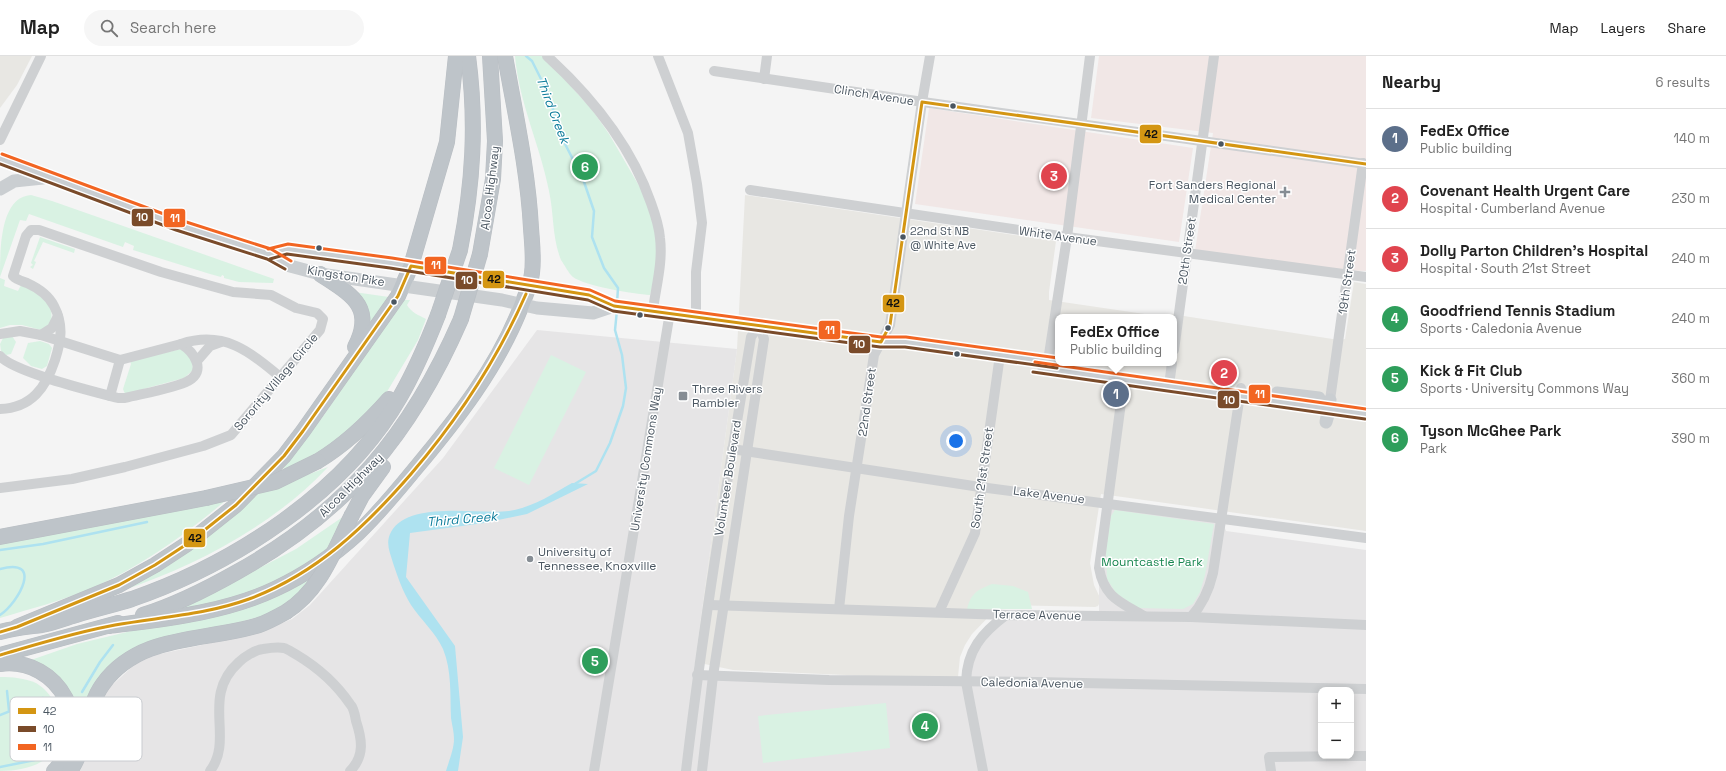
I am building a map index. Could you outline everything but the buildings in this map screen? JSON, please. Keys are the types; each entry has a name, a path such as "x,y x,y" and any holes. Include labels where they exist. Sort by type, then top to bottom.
{"highway":[{"name":"Alcoa Highway","path":"0,655 109,626 150,613 222,580 271,552 325,513 366,473 399,433 418,405 448,348 461,319 480,254 493,172 495,141 490,56"},
{"path":"109,626 215,609 247,600 274,590 302,574 334,553 358,534 379,513 472,398 493,365 522,304 532,274 527,176 505,56"},
{"name":"Alcoa Highway","path":"0,632 17,627 43,625 132,598 175,582 248,545 281,523 313,498 358,454 400,398 438,315 460,250 473,161 474,128 463,60"},
{"path":"17,627 119,585 155,565 214,524 236,505 284,456 398,296 411,266 447,142 463,60"},
{"path":"320,274 353,296 363,316 360,336 336,385"},
{"path":"0,537 206,498 275,482 318,462 359,432 394,393 417,362"},
{"path":"95,697 103,684 123,663 136,654 154,646 242,630 260,625 286,612 304,598 320,578 362,496 384,465 418,405"},
{"path":"0,664 14,664 27,667 52,681 65,697"},
{"path":"54,771 62,761"},
{"path":"70,771 76,761"}],"main road":[{"name":"Kingston Pike","path":"0,159 178,225 269,254 290,266 320,274 502,300 537,308 593,313 614,306"},
{"path":"0,189 14,181 49,178"},
{"name":"Kingston Pike","path":"269,254 287,249 411,266 589,295 614,306 670,312 881,342"},
{"path":"881,342 900,341 1053,364"},
{"path":"881,342 899,349 999,362 1053,364"},
{"path":"1062,366 1124,380 1170,382"},
{"path":"1066,366 1329,404 1366,405"},
{"path":"1329,404 1366,414"},
{"path":"1326,422 1329,404"}],"street":[{"path":"0,140 41,56"},
{"path":"547,56 563,71 606,119 631,158 644,183 657,221 660,238 660,271 653,310"},
{"path":"658,56 688,133 697,184 702,223 696,272 696,316"},
{"path":"764,79 767,56"},
{"name":"22nd Street","path":"839,609 849,516 874,355 890,325 905,212 930,56"},
{"path":"1059,314 1090,56"},
{"name":"20th Street","path":"1177,328 1200,171 1202,140 1214,56"},
{"name":"Clinch Avenue","path":"714,71 922,102 1202,140 1364,164"},
{"name":"19th Street","path":"1329,404 1364,164"},
{"name":"White Avenue","path":"750,190 1067,237 1366,277"},
{"name":"Sorority Village Circle","path":"0,409 16,407 29,401 41,390 49,378 60,342 61,329 54,305 41,291 14,276 26,236 33,229 161,272 234,292 271,295 296,308 317,313 323,319 320,330 231,435 203,446 125,467 72,479 0,488"},
{"name":"University Commons Way","path":"594,771 670,312"},
{"path":"41,335 52,328 58,316"},
{"name":"Volunteer Boulevard","path":"686,771 697,676 732,449 751,337 759,325"},
{"name":"Volunteer Boulevard","path":"702,771 713,676 725,606 764,339 759,325"},
{"path":"0,334 20,331 41,335 120,360 205,339 234,345 252,353 280,377"},
{"path":"0,356 12,365 27,371 110,396 125,398 188,381 196,373 198,361 210,346 221,342"},
{"path":"181,344 189,349 198,361"},
{"path":"1053,364 1055,346"},
{"path":"110,396 120,360"},
{"name":"South 21st Street","path":"939,612 975,533 980,487 999,362"},
{"path":"1170,382 1172,366"},
{"path":"27,371 32,376 35,386 29,401"},
{"path":"1124,380 1099,568 1107,593 1146,618"},
{"path":"1191,617 1199,609 1210,586 1222,518 1240,392"},
{"name":"Lake Avenue","path":"732,449 980,487 1107,502 1366,538"},
{"name":"Terrace Avenue","path":"709,605 1146,618 1191,617 1366,625"},
{"path":"983,771 966,682 966,667 972,650 991,626 1006,614"},
{"path":"210,771 215,764 220,739 219,694 228,671 241,659 260,649 284,648 313,666 329,679 351,705 361,736 362,750 356,765 350,771"},
{"name":"Caledonia Avenue","path":"697,676 829,680 1366,689"},
{"path":"1271,771 1269,757 1318,756"},
{"path":"1354,756 1366,756"}],"shaded area":[{"path":"0,56 32,56 17,85 0,108"},
{"name":"Fort Sanders Regional Medical Center","path":"1099,56 1366,56 1366,271 1337,270 1195,251 1213,133 1091,118"},
{"path":"929,108 1193,148 1179,242 915,204"},
{"path":"745,195 1056,241 1049,300 1145,314 1055,314 1055,366 1177,366 1177,315 1339,340 1345,339 1354,282 1366,284 1366,531 1101,494 1090,563 1094,585 1101,600 1098,606 1000,605 972,634 965,645 960,657 958,677 890,677 733,670 695,662 737,349"},
{"name":"University of Tennessee, Knoxville","path":"537,330 737,349 693,678 966,682 972,650 1006,615 1099,616 1099,568 1107,502 1221,518 1226,531 1366,550 1366,771 78,771 83,761 142,761 142,697 103,697 107,690 134,665 155,655 258,633 292,619 310,605 443,458"}],"green space":[{"path":"515,56 544,56 593,111 609,134 642,191 656,227 658,263 650,295 610,289 579,280 571,276 561,260 556,243 549,191 525,107 517,73"},
{"path":"31,195 274,279 273,283 239,282 224,278 222,275 221,277 210,274 133,250 134,246 125,242 123,247 29,214 26,221 20,220 0,277 0,253 4,226 8,214 13,205 21,198"},
{"path":"40,237 75,249 74,253 43,242 34,261 36,262 33,269 30,267 33,265 31,263"},
{"path":"0,278 5,280 4,286 18,291 21,285 39,295 51,310 52,317 50,324 41,330 22,325 10,325 0,328"},
{"path":"354,292 389,297 368,329"},
{"path":"402,300 410,300 407,305 411,310 426,319 418,340 382,400 335,443 280,473 324,415"},
{"path":"12,336 16,342 11,354 6,355 1,351 0,344 3,338"},
{"path":"40,341 49,344 52,348 47,366 42,369 31,366 23,358 28,343"},
{"path":"181,349 191,355 193,370 184,378 125,394 123,389 131,364 130,361"},
{"path":"551,355 586,372 529,485 494,468"},
{"path":"328,467 307,488 259,525 205,556 149,581 121,591 254,495"},
{"path":"225,501 161,550 126,571 90,589 45,605 0,618 0,543"},
{"name":"Mountcastle Park","path":"1115,510 1214,524 1205,575 1200,592 1193,604 1183,609 1138,608 1116,593 1107,579 1106,551 1111,516"},
{"path":"347,514 329,550 262,591 167,613 211,593 296,549"},
{"path":"322,568 304,593 280,611 222,627 114,663 100,697 71,697 66,686 46,669 31,660 77,644 131,631"},
{"path":"992,584 1013,586 1028,592 1032,609 967,609 970,599 975,593"},
{"path":"0,677 18,678 36,683 43,688 51,697 10,697 10,761 42,761 27,768 0,771"},
{"path":"886,703 890,748 763,763 758,716"}],"water":[{"name":"Third Creek","path":"572,483 588,484 527,514 484,523 410,533 406,577 455,646 463,737 458,771 446,771 454,739 451,718 450,683 446,657 440,643 411,605 401,585 389,548 389,536 400,522 413,516 429,512 446,511 509,511 525,507 542,500"}],"waterway":[{"name":"Third Creek","path":"526,56 532,61 547,91 563,140 583,179 594,211 592,237 604,268 618,288 617,303"},
{"name":"Third Creek","path":"573,485 596,471 610,443 623,406 626,388 622,355 615,330 617,310"},
{"path":"0,550 43,544 147,522"},
{"path":"0,569 13,567 21,569 24,575 24,583 20,592 14,601 0,615"},
{"path":"82,692 100,662 113,645"},
{"path":"7,691 9,711"},
{"path":"0,715 10,711"},
{"path":"0,767 30,761"}],"transit line":[{"name":"42","path":"0,632 17,627 119,585 155,565 187,544 236,505 284,456 303,431 398,296 411,266 589,295 614,306 881,342 890,325 922,102 1366,164"},
{"name":"11","path":"2,154 180,220 271,249 291,261"},
{"name":"10","path":"0,164 176,230 267,259 285,269"},
{"name":"11","path":"268,249 288,244 392,258 590,290 615,301 881,337 906,337 1055,358"},
{"name":"10","path":"270,259 287,254 390,268 588,300 613,311 880,347 905,347 1057,368"},
{"name":"42","path":"0,655 57,638 100,628 216,609 249,599 273,589 318,562 338,547 394,494 445,432 489,365 515,318 526,294"},
{"name":"11","path":"1035,362 1055,365"},
{"name":"11","path":"1063,366 1366,409"},
{"name":"10","path":"1033,372 1365,419"}],"place":[{"name":"Tyson McGhee Park","path":"585,167"},
{"name":"Dolly Parton Children’s Hospital","path":"1054,176"},
{"name":"Fort Sanders Regional Medical Center","path":"1285,192"},
{"name":"22nd St NB @ White Ave","path":"903,237"},
{"name":"Covenant Health Urgent Care","path":"1224,373"},
{"name":"FedEx Office","path":"1116,394"},
{"name":"Three Rivers Rambler","path":"683,396"},
{"name":"University of Tennessee, Knoxville","path":"530,559"},
{"name":"Kick & Fit Club","path":"595,661"},
{"name":"Goodfriend Tennis Stadium","path":"925,726"}]}
